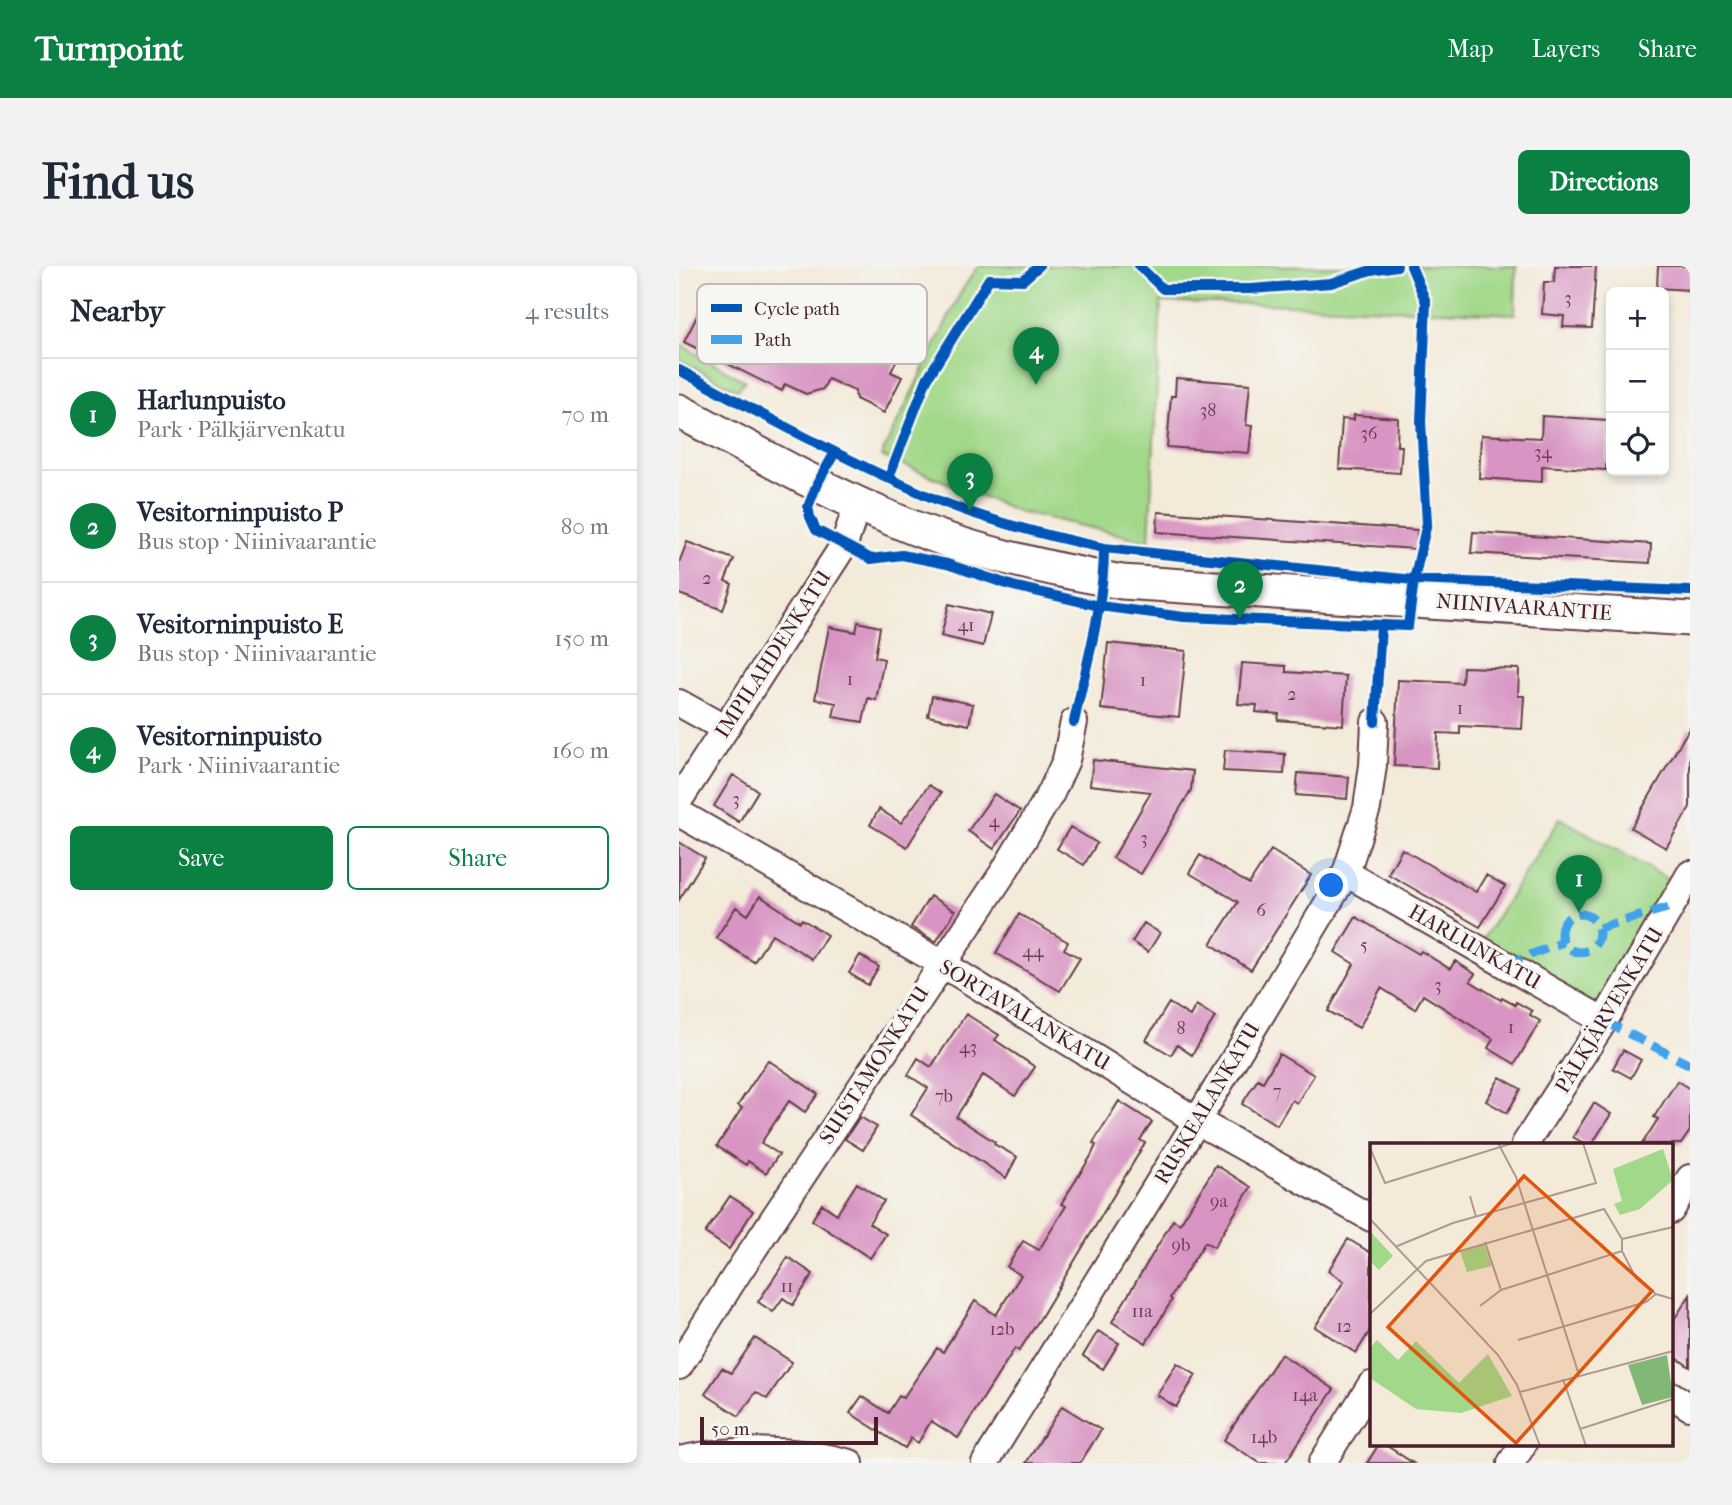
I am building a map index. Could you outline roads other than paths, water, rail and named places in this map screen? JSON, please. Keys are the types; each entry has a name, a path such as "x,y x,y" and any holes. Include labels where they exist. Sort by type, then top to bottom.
{"main road":[{"name":"NIINIVAARANTIE","path":"679,411 899,522 985,551 1050,568 1122,582 1690,619"}],"street":[{"name":"IMPILAHDENKATU","path":"679,800 844,545 858,503"},
{"path":"679,703 724,728"},
{"name":"SUISTAMONKATU","path":"679,1366 941,963 1003,873 1051,793 1066,760 1074,722"},
{"name":"RUSKEALANKATU","path":"985,1463 1197,1121 1346,873 1367,808 1375,722"},
{"name":"SORTAVALANKATU","path":"679,813 941,963 1197,1121 1370,1217"},
{"name":"HARLUNKATU","path":"1346,873 1604,1021"},
{"name":"PÄLKJÄRVENKATU","path":"1526,1143 1604,1021 1690,874"},
{"path":"1672,1208 1690,1178"},
{"path":"1322,1463 1370,1387"},
{"path":"1672,1396 1690,1407"},
{"path":"1511,1463 1522,1446"},
{"path":"679,1460 701,1455 747,1452 804,1454 850,1463"}],"place":[{"name":"Vesitorninpuisto","path":"1036,385"},
{"name":"Vesitorninpuisto E","path":"970,511"},
{"name":"Vesitorninpuisto P","path":"1240,619"},
{"name":"Harlunpuisto","path":"1579,913"}]}
